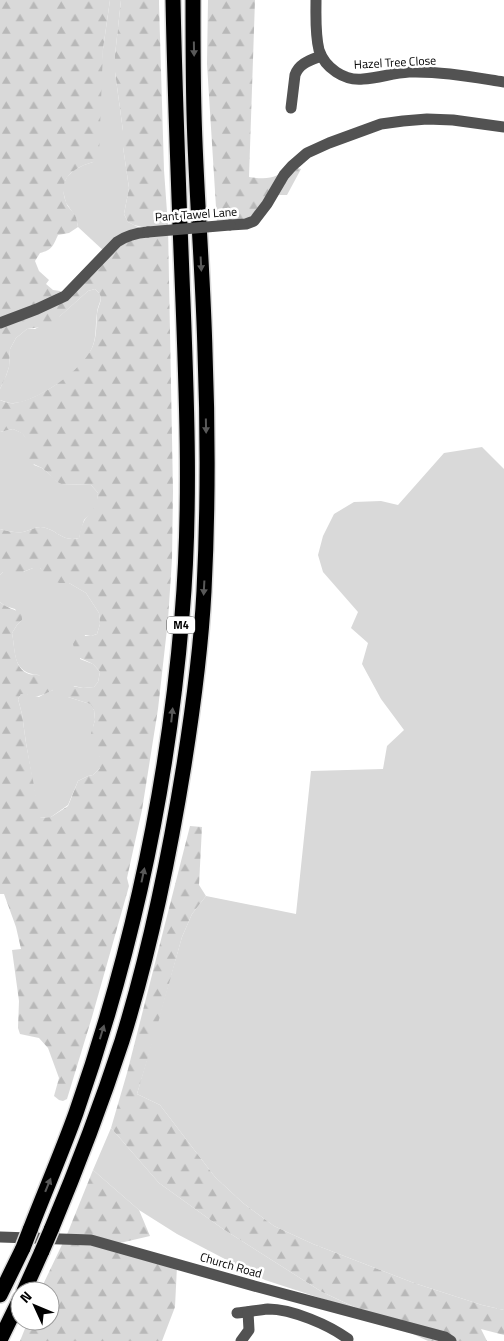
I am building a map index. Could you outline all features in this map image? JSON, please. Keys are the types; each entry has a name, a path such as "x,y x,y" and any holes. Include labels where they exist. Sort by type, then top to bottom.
{"highway":[{"name":"M4","path":"0,1295 23,1248 76,1113 115,989 138,898 158,804 171,719 182,616 188,472 173,0"},
{"name":"M4","path":"28,1281 74,1176 122,1040 143,967 165,873 191,720 204,595 207,515 206,352 194,113 193,0"},
{"path":"0,1340 10,1320"}],"street":[{"path":"292,108 297,70 305,63 322,56 318,41 316,0"},
{"name":"Hazel Tree Close","path":"322,56 334,71 353,79 419,72 460,75 504,82"},
{"name":"Pant Tawel Lane","path":"0,323 65,296 125,237 148,232 230,226 254,221 267,204 284,175 307,153 380,124 427,119 453,120 504,127"},
{"name":"Church Road","path":"0,1237 92,1240 445,1337 451,1341"},
{"path":"241,1341 249,1330 242,1313 269,1309 292,1313 331,1327 348,1339"}],"green space":[{"path":"0,0 110,0 103,49 99,154 93,162 73,171 65,181 64,194 67,205 76,216 78,227 69,233 58,235 52,247 40,253 35,261 39,271 49,280 46,284 53,290 60,291 65,296 117,242 154,230 128,222 124,214 129,188 115,72 115,55 121,0 159,0 164,170 168,226 173,491 172,559 168,620 158,709 142,810 127,878 129,886 67,1099 63,1101 54,1096 59,1078 48,1048 39,1038 20,1034 18,1028 19,1001 12,950 21,949 16,927 4,894 0,894 0,602 22,614 22,620 12,633 17,662 20,667 29,674 45,676 56,681 57,687 48,692 31,697 27,694 21,694 18,699 40,818 51,817 68,806 78,781 93,775 100,768 100,757 91,747 90,737 95,720 94,710 90,704 68,697 64,690 66,685 83,688 94,687 98,682 100,672 92,664 79,657 75,652 73,644 77,637 97,634 100,624 99,613 86,593 69,583 59,583 51,580 40,568 33,568 23,572 3,572 0,575 0,529 20,532 43,527 65,538 79,538 83,522 95,505 98,493 91,485 61,484 42,468 27,461 22,456 27,445 23,434 13,429 0,432 0,400 13,403 36,396 59,383 79,366 87,357 94,344 97,314 101,298 95,289 88,291 49,326 27,329 16,338 10,349 9,367 0,389"},
{"path":"110,0 121,0 115,72 129,188 124,214 128,222 148,232 105,252 78,227 76,217 66,203 62,187 67,177 74,170 93,162 103,49"},
{"path":"208,0 255,0 249,177 272,177 292,166 301,169 287,195 275,195 241,224 217,223 207,64"},
{"path":"95,289 101,298 97,313 95,340 81,365 63,380 27,400 10,403 0,400 0,389 9,367 10,349 16,338 27,329 35,329 60,316 88,291"},
{"path":"13,429 22,433 27,439 27,446 34,465 42,468 61,484 91,485 98,493 97,504 84,520 79,538 65,538 43,527 20,532 0,529 0,432"},
{"path":"482,447 504,469 504,1310 482,1305 414,1283 313,1244 274,1226 243,1203 215,1177 160,1105 137,1094 182,937 192,914 206,896 296,914 311,771 383,769 387,746 404,730 381,699 362,664 368,643 351,628 358,612 323,572 318,555 323,536 334,514 354,502 381,501 398,505 444,453"},
{"path":"33,568 40,568 59,583 69,583 86,593 99,613 100,624 97,634 85,635 80,659 93,664 100,672 98,682 94,687 83,688 74,686 68,697 90,704 94,710 95,720 93,727 100,757 100,768 93,775 78,781 68,805 51,817 39,818 18,699 21,694 39,697 53,690 39,675 24,671 20,666 15,655 12,633 22,620 15,609 5,606 0,602 0,575 3,572 23,572"},
{"path":"190,826 202,827 199,885 206,896 192,914 182,937 137,1094 160,1105 215,1177 243,1203 274,1226 313,1244 414,1283 482,1305 504,1310 504,1335 481,1329 487,1341 428,1341 322,1292 223,1229 159,1183 111,1128 127,1073"},
{"path":"111,1128 159,1183 223,1229 322,1292 369,1314 265,1280 177,1234 139,1210 93,1170"},
{"path":"93,1170 139,1210 150,1236 120,1243 177,1266 175,1307 162,1341 20,1341 24,1331 60,1331 60,1281 45,1281 68,1232"}]}
